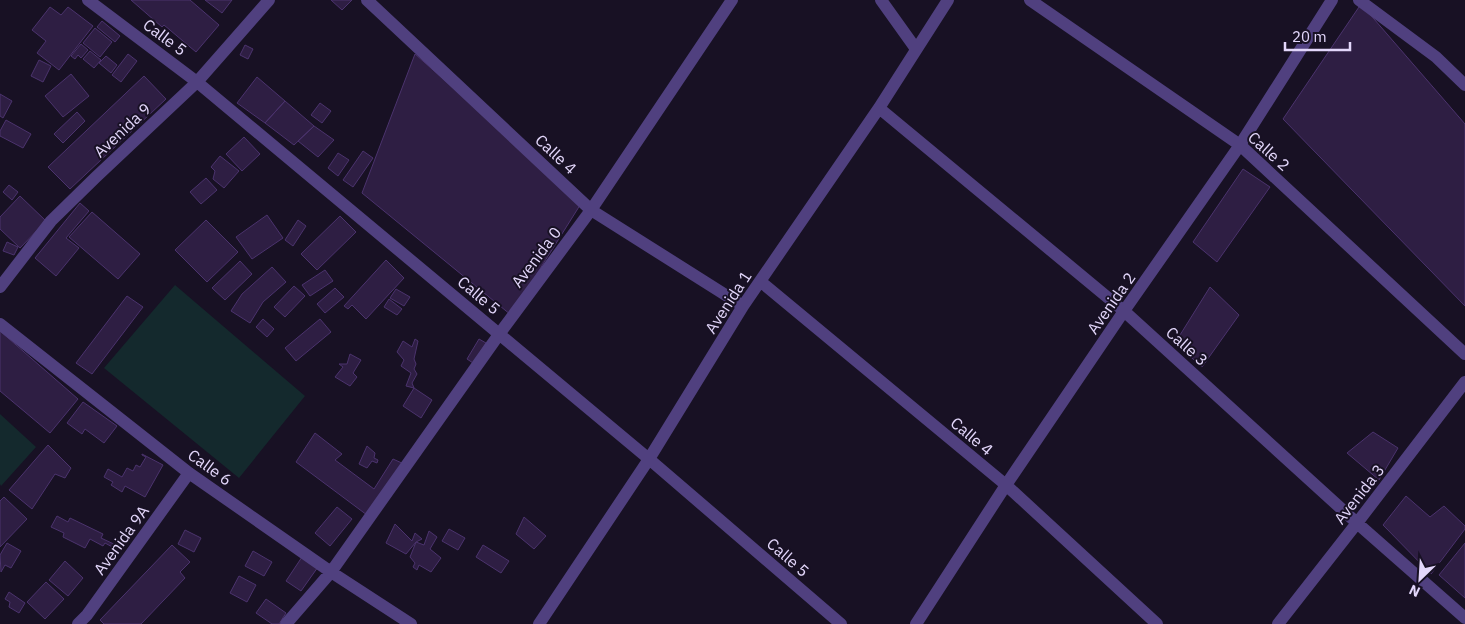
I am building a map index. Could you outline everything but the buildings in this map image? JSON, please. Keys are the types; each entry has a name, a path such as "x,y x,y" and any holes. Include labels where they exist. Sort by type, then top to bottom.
{"street":[{"name":"Calle 5","path":"88,0 197,82 500,333 841,624"},
{"name":"Avenida 9","path":"0,287 51,221 197,82 269,0"},
{"name":"Calle 4","path":"367,0 592,210 743,306"},
{"name":"Avenida 0","path":"286,624 331,572 500,333 592,210 732,0"},
{"path":"882,0 916,49"},
{"name":"Avenida 1","path":"539,624 649,459 743,306 879,108 948,0"},
{"name":"Calle 2","path":"1030,0 1240,145 1465,354"},
{"name":"Avenida 2","path":"916,624 1006,485 1240,145 1332,0"},
{"path":"1358,0 1436,57 1465,85"},
{"name":"Calle 3","path":"879,108 1124,311 1357,523 1465,618"},
{"name":"Calle 4","path":"760,281 1006,485 1157,624"},
{"name":"Calle 6","path":"0,324 189,473 331,572 410,624"},
{"name":"Avenida 3","path":"1278,624 1465,382"},
{"name":"Avenida 9A","path":"78,624 189,473"}],"green space":[{"path":"175,285 305,396 239,478 104,368"},
{"path":"0,414 36,447 1,486 0,484"}]}
